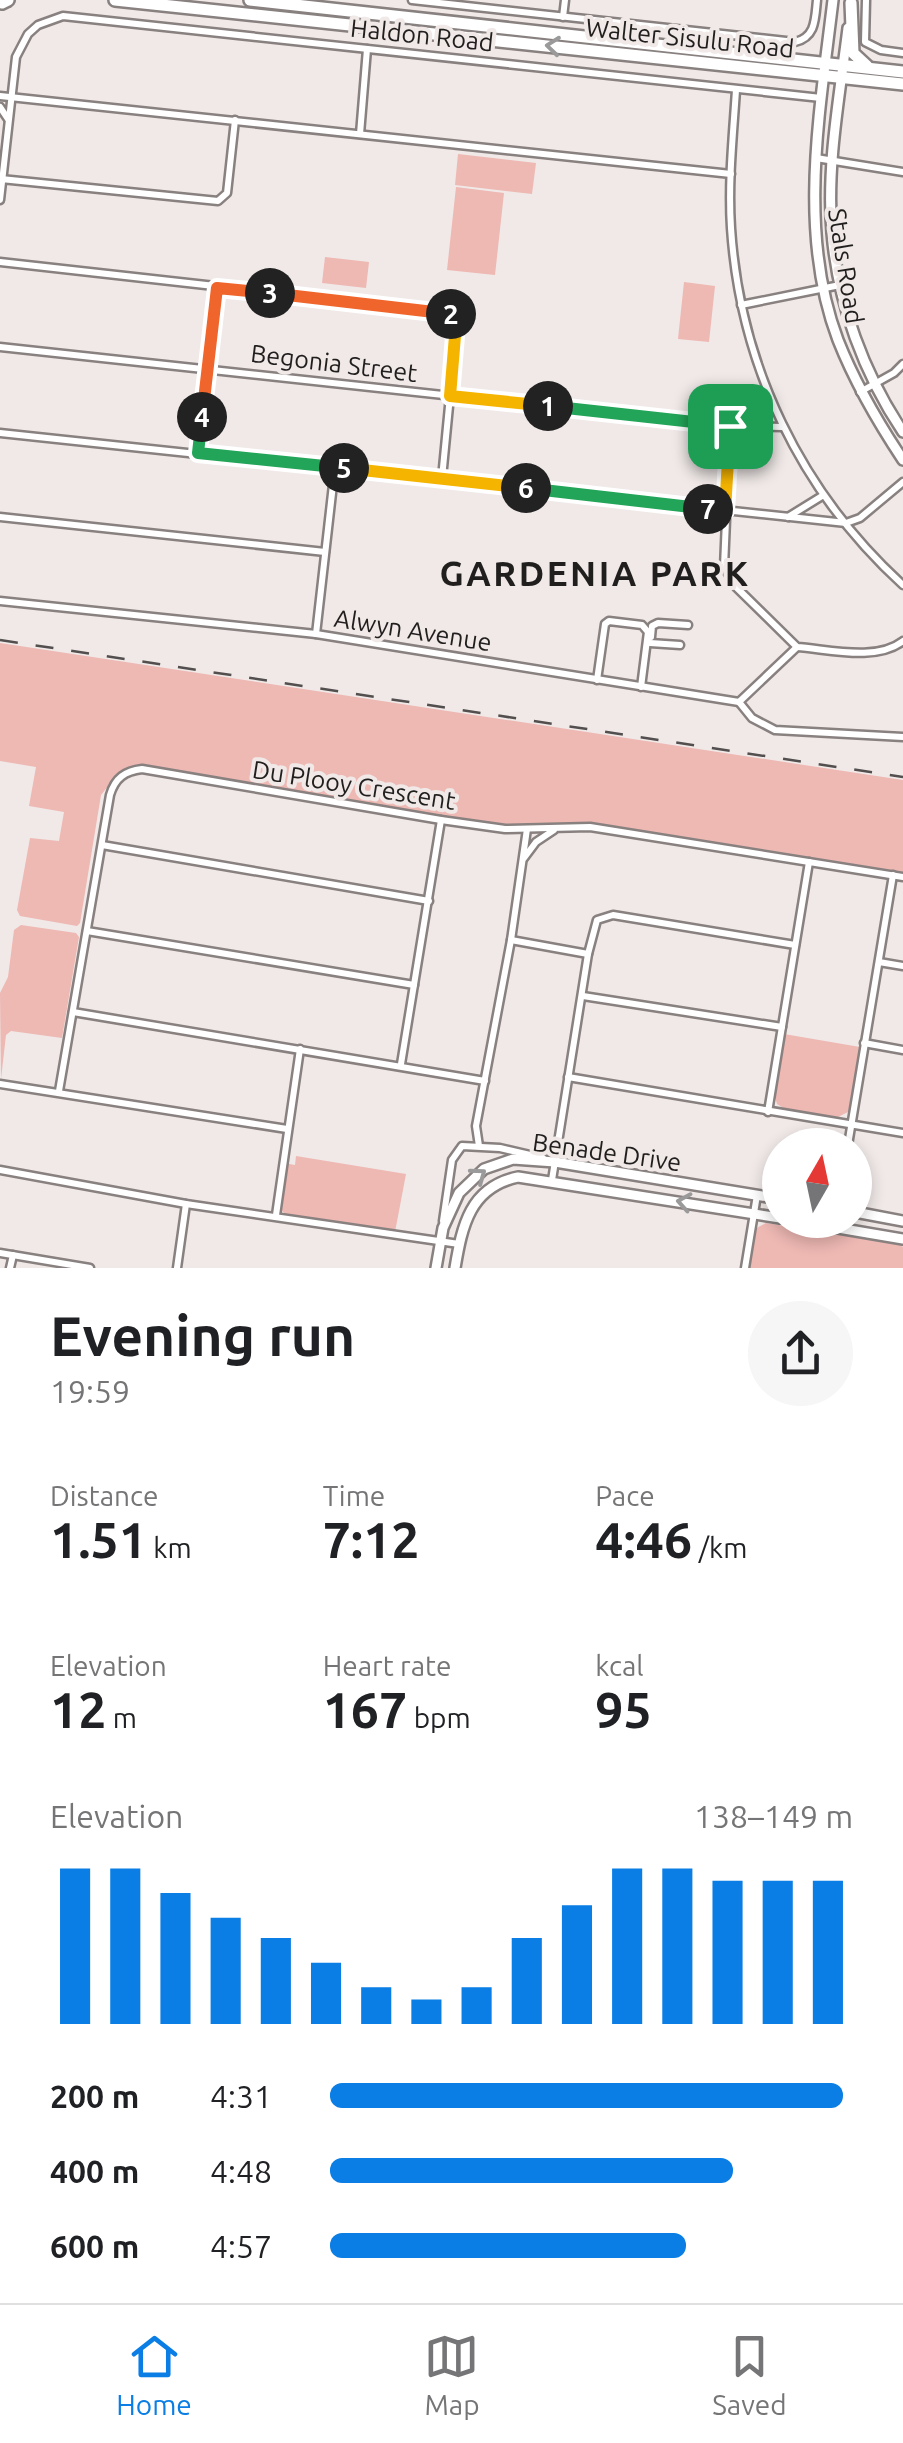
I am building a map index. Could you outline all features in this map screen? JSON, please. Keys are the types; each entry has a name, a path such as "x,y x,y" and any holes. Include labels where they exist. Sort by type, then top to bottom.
{"highway":[{"name":"Walter Sisulu Road","path":"115,0 825,69"},
{"name":"Walter Sisulu Road","path":"250,0 843,71 903,84"},
{"path":"851,1 853,53 869,68"},
{"name":"Walter Sisulu Road","path":"843,71 869,68 903,72"}],"street":[{"name":"Haldon Road","path":"412,0 795,42 811,34 817,0"},
{"path":"563,17 565,0"},
{"name":"Stals Road","path":"833,0 816,158 815,229 824,288 837,336 860,392 903,460"},
{"path":"866,0 866,42 875,48 903,53"},
{"name":"Stals Road","path":"851,1 834,160 832,234 840,285 862,355 903,432"},
{"name":"Haldon Road","path":"0,200 16,57 28,34 38,25 63,16 821,98"},
{"path":"360,134 367,49"},
{"path":"13,79 0,92 731,174"},
{"path":"736,90 731,230 741,304 757,363 782,428 822,496 877,561 903,585"},
{"path":"0,107 9,120"},
{"path":"1,179 218,201 227,192 235,120"},
{"path":"816,158 903,172"},
{"path":"0,262 451,314 456,324 442,478"},
{"path":"741,304 840,285"},
{"path":"198,453 217,288"},
{"name":"Begonia Street","path":"0,347 730,426 782,428"},
{"path":"860,392 903,364"},
{"path":"730,426 722,558 727,574 797,646 872,652 903,642"},
{"path":"0,433 846,523 860,518 903,482"},
{"path":"316,634 335,467"},
{"path":"788,518 822,496"},
{"path":"0,517 325,552"},
{"name":"Alwyn Avenue","path":"0,601 316,634 739,702"},
{"path":"597,680 605,624 609,621 642,625 648,632 642,687"},
{"path":"642,687 654,624 688,626"},
{"path":"650,643 680,645"},
{"path":"797,646 739,702 752,718 775,730 903,737"},
{"name":"Du Plooy Crescent","path":"59,1092 113,786 126,772 142,768 441,820 527,829 590,826 903,877"},
{"path":"401,1064 441,820"},
{"path":"442,1228 452,1160 467,1144 476,1126 511,940 527,829"},
{"path":"522,861 536,842 555,829"},
{"path":"102,845 429,901"},
{"path":"768,1112 809,862"},
{"path":"851,1128 893,875"},
{"path":"552,1180 595,925 608,914 795,945"},
{"path":"86,931 414,985"},
{"path":"511,940 588,954"},
{"path":"880,962 903,966"},
{"path":"583,996 782,1028"},
{"path":"73,1012 485,1081"},
{"path":"864,1044 903,1050"},
{"path":"276,1215 300,1049"},
{"path":"568,1077 903,1133"},
{"path":"0,1084 287,1128"},
{"path":"476,1126 479,1146"},
{"path":"467,1144 517,1151 555,1162"},
{"name":"Benade Drive","path":"436,1268 442,1228 459,1193 484,1170 512,1159 555,1162 762,1196"},
{"path":"0,1170 186,1204 459,1244"},
{"name":"Benade Drive","path":"455,1268 470,1208 486,1190 518,1177 762,1215"},
{"path":"745,1268 757,1195"},
{"path":"177,1268 186,1204"},
{"path":"872,1215 903,1220"},
{"path":"872,1232 903,1239"},
{"path":"0,1253 90,1268"},
{"path":"10,1268 12,1255"}],"shaded area":[{"path":"458,154 536,163 532,194 455,185"},
{"path":"456,187 504,193 495,275 447,270"},
{"path":"325,257 369,262 366,288 322,283"},
{"path":"684,282 715,286 709,342 678,339"},
{"path":"0,643 903,780 903,875 588,823 508,828 142,768 118,774 101,795 80,923 77,926 20,916 17,910 30,838 59,841 64,812 29,806 36,767 0,761"},
{"path":"21,925 76,933 79,937 62,1038 11,1031 6,1035 1,1079 0,993 8,977 14,930"},
{"path":"784,1034 860,1047 850,1111 836,1118 785,1109 777,1104 774,1094"},
{"path":"296,1156 406,1174 395,1232 286,1214 279,1209 284,1163 295,1165"},
{"path":"762,1225 762,1238 861,1238 899,1244 903,1247 903,1268 748,1268 755,1229"}],"railway":[{"path":"0,640 903,777"}],"district":[{"name":"GARDENIA PARK","path":"595,574"}],"route":[{"path":"217,288 447,312 456,324 450,396 730,426 725,511 198,453 217,288"}]}
